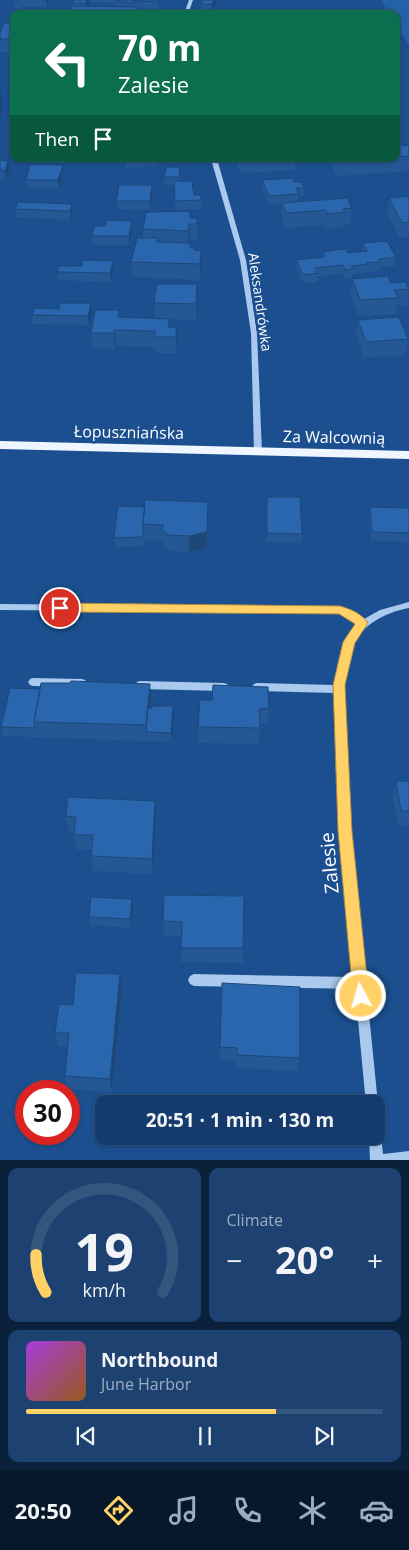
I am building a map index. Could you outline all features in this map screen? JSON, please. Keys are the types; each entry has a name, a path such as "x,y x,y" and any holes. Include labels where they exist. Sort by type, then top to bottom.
{"main road":[{"name":"Łopuszniańska","path":"0,445 258,452"},
{"name":"Za Walcownią","path":"258,452 409,455"}],"street":[{"name":"Aleksandrówka","path":"215,162 243,260 254,333 258,452"},
{"path":"0,607 340,610 362,623 386,612 409,605"},
{"name":"Zalesie","path":"362,623 349,642 343,662 340,689 345,831 371,1095"},
{"path":"33,682 91,684"},
{"path":"130,684 340,689"},
{"path":"194,980 360,983"},
{"path":"376,1145 377,1160"},
{"path":"385,1160 409,1158"}],"shaded area":[{"path":"381,0 409,0 409,45 400,31 400,10 387,10"}],"building":[{"path":"74,0 87,0 86,3 72,3"},
{"path":"116,0 158,0 157,2 134,1 133,3"},
{"path":"203,0 214,0 212,4 201,4"},
{"path":"72,6 138,7 138,10 70,10"},
{"path":"4,23 10,23 10,39 0,39"},
{"path":"409,145 409,156 400,157 400,146"},
{"path":"0,160 8,161 5,171 0,170"},
{"path":"30,164 63,165 58,180 26,180"},
{"path":"166,167 180,167 179,177 164,177"},
{"path":"292,178 294,182 302,182 304,188 296,188 299,194 269,196 262,180"},
{"path":"174,181 192,181 194,195 200,195 201,200 175,201"},
{"path":"119,185 152,185 150,201 116,201"},
{"path":"409,196 409,222 402,223 389,198"},
{"path":"347,198 352,208 343,209 345,212 327,214 326,210 287,213 282,203"},
{"path":"18,202 72,204 70,211 15,209"},
{"path":"190,211 190,218 197,218 197,224 189,224 188,231 143,229 146,212"},
{"path":"106,220 132,221 129,236 92,236 94,226 105,226"},
{"path":"137,238 158,238 157,242 190,243 190,248 201,251 200,264 131,262"},
{"path":"387,241 396,257 379,259 380,262 351,266 353,269 345,270 343,265 315,268 318,273 303,275 296,260 325,257 323,252 335,250 346,249 347,253 367,251 363,243"},
{"path":"83,260 113,261 110,273 57,272 59,266 82,266"},
{"path":"388,276 391,283 405,282 409,289 394,290 398,298 360,300 352,279"},
{"path":"157,284 197,284 196,304 154,303"},
{"path":"60,303 91,303 88,316 32,315 34,308 59,309"},
{"path":"95,310 119,310 118,317 169,319 168,327 176,327 176,337 155,337 155,331 115,330 114,333 91,333"},
{"path":"399,317 408,339 366,342 358,320"},
{"path":"267,497 300,497 302,534 267,533"},
{"path":"145,500 208,502 207,532 189,536 168,535 162,530 163,525 143,524"},
{"path":"118,506 145,507 143,537 114,538"},
{"path":"370,507 409,508 409,533 372,532"},
{"path":"71,681 150,684 146,725 34,722 41,683 70,683"},
{"path":"213,685 268,687 269,708 259,709 260,728 198,727 200,700 212,700"},
{"path":"10,688 40,689 34,722 35,728 1,727"},
{"path":"152,706 173,706 171,733 146,732 148,708 152,708"},
{"path":"396,781 409,781 409,811 401,811"},
{"path":"68,797 155,801 152,859 91,856 93,835 74,835 76,817 66,816"},
{"path":"164,895 244,896 243,948 181,948 182,922 163,921"},
{"path":"91,897 132,899 130,919 89,917"},
{"path":"76,973 120,974 110,1079 65,1076 69,1033 55,1033 59,1004 73,1005"},
{"path":"222,983 300,987 300,1058 237,1055 237,1048 220,1047"}],"route":[{"path":"60,608 340,610 362,623 349,642 339,685 345,831 361,996"}]}
